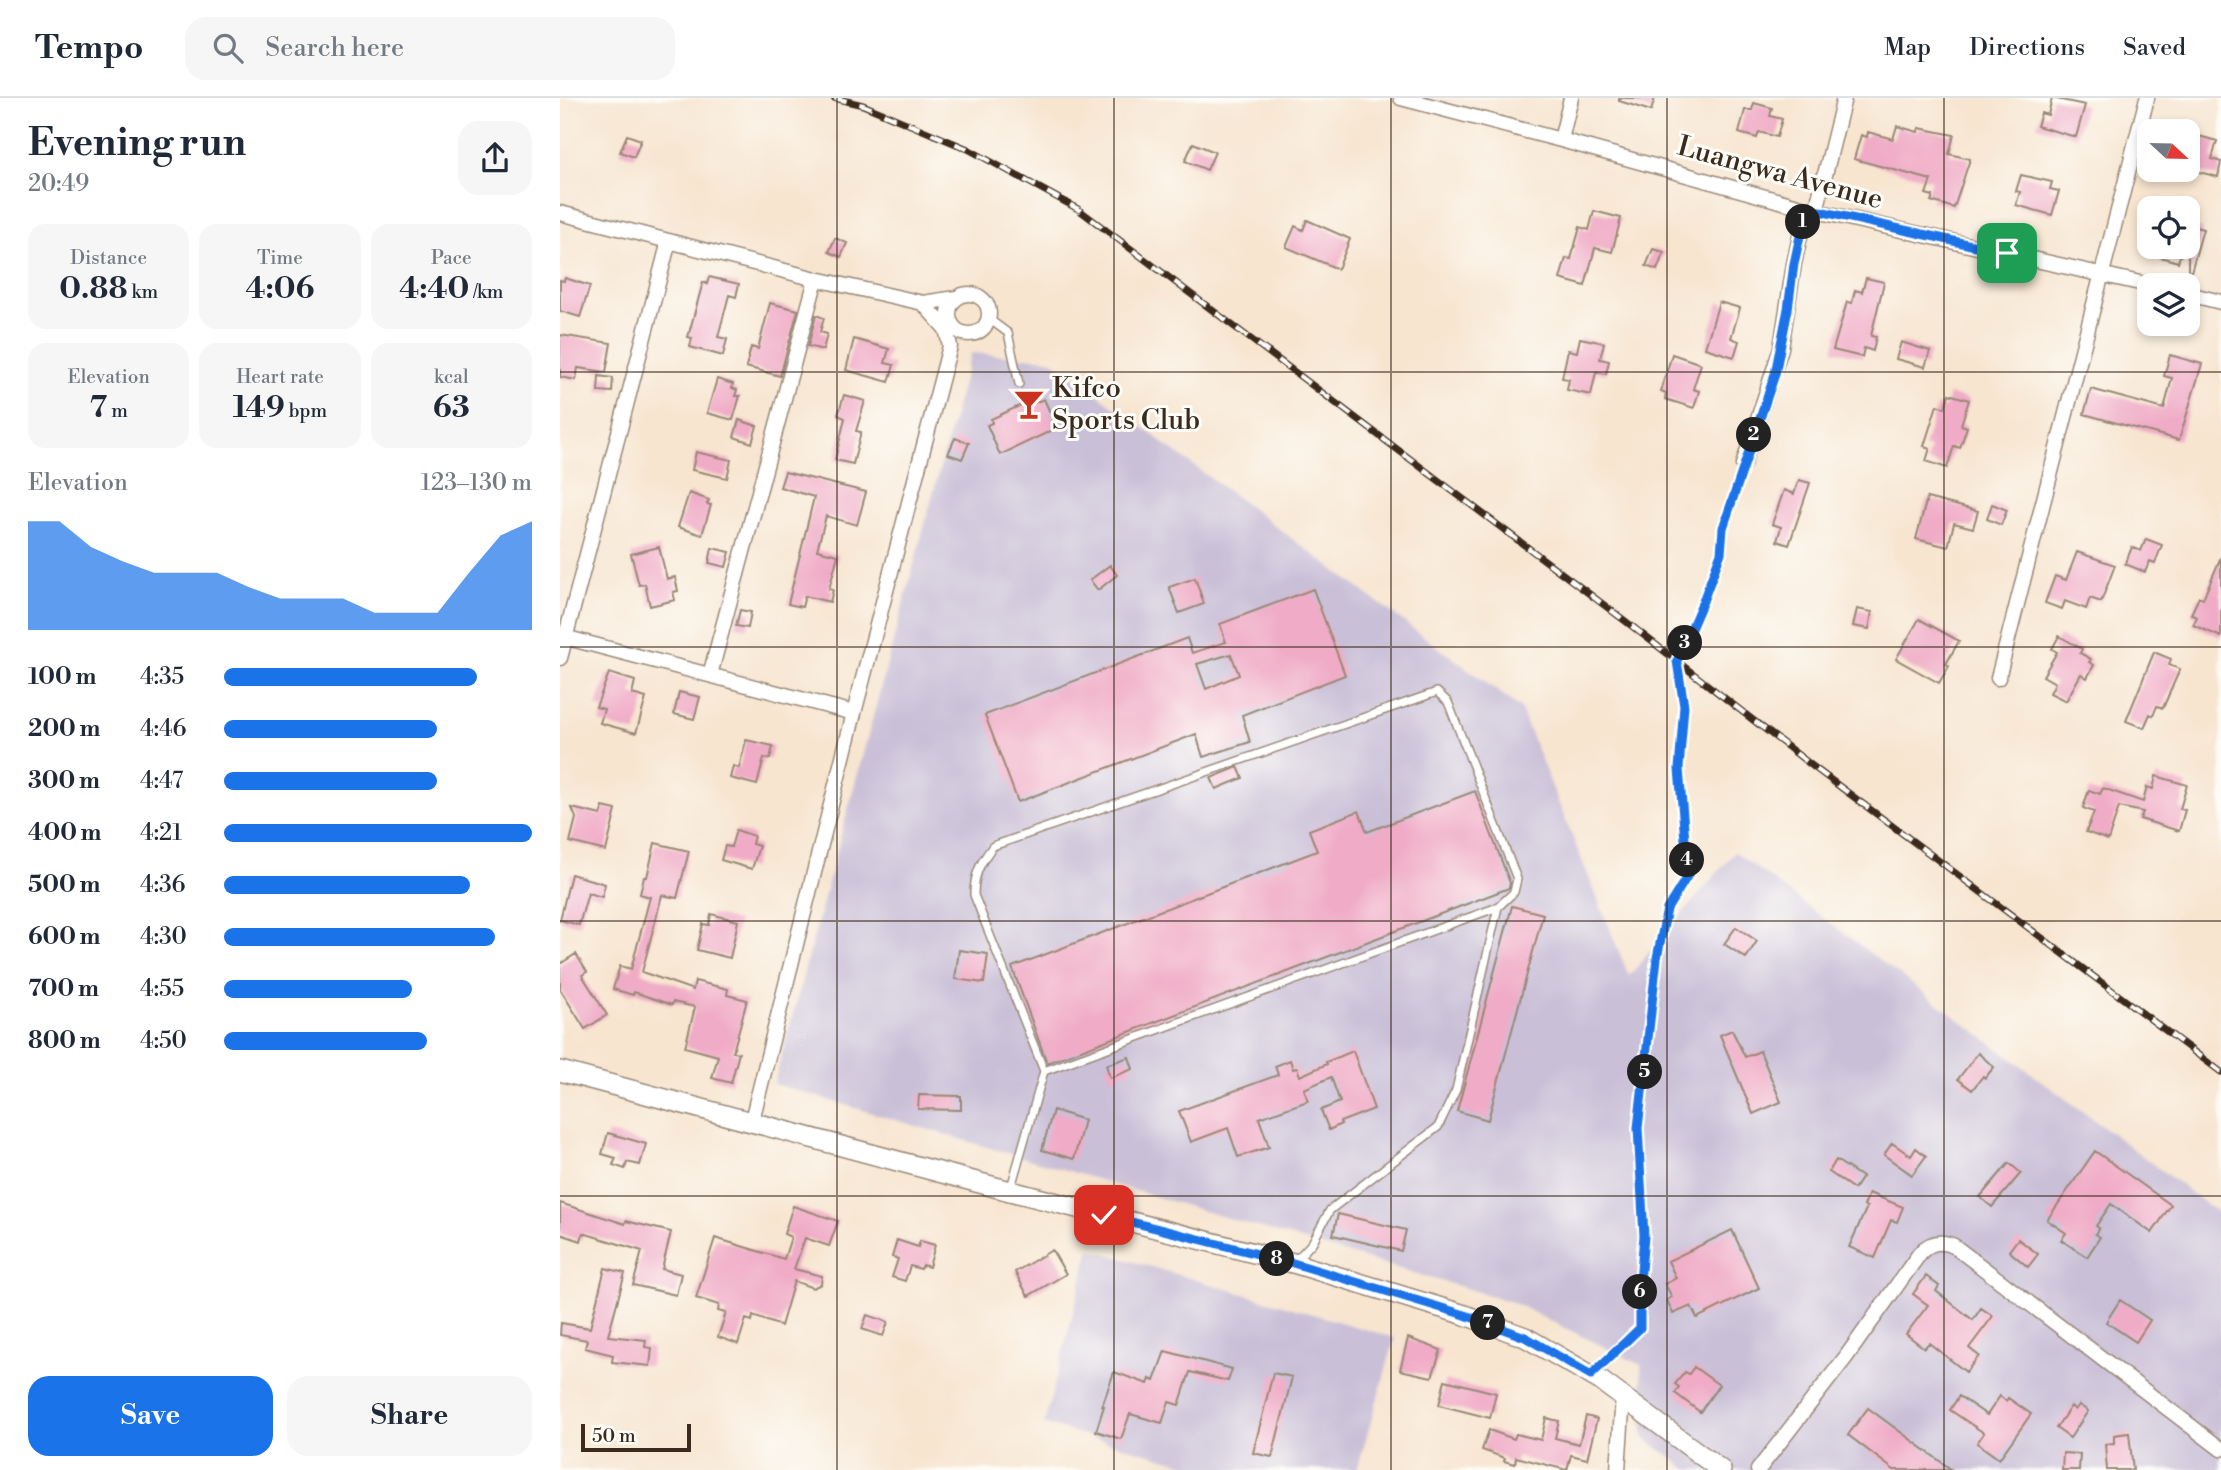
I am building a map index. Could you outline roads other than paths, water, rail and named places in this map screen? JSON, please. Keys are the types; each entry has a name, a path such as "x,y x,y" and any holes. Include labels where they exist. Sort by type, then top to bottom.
{"main road":[{"path":"560,1071 1293,1263 1465,1315 1525,1337 1591,1375 1721,1470"}],"street":[{"name":"Luangwa Avenue","path":"1401,98 1561,139 1811,209 2137,282"},
{"path":"1561,139 1572,98"},
{"path":"1743,465 1775,374 1782,348 1794,264 1844,98"},
{"path":"1998,678 2147,98"},
{"path":"560,213 816,279 923,303 956,298 968,293 980,296 988,306 989,319 982,330 963,332 937,316 923,303"},
{"path":"560,658 563,636 669,241"},
{"path":"710,675 816,279"},
{"path":"2200,297 2221,302"},
{"path":"956,298 948,313 952,325 963,332"},
{"path":"752,1121 854,713 950,346 946,329 937,316"},
{"path":"950,346 963,332"},
{"path":"563,636 854,713"},
{"path":"1758,1470 1846,1357 1920,1253 1926,1246 1944,1242 1954,1246 2221,1449"},
{"path":"1618,1470 1623,1396"}],"lane":[{"path":"989,319 1008,333 1019,384"},
{"path":"1010,1191 1044,1071 974,895 974,880 979,864 993,846 1437,692 1448,702 1517,879 1514,892 1498,907 1044,1071"},
{"path":"1293,1263 1312,1243 1330,1210 1438,1127 1456,1090 1498,907"}],"railway":[{"path":"834,98 863,105 968,149 1078,209 2221,1072"}],"place":[{"name":"Kifco Sports Club","path":"1029,404"}]}
